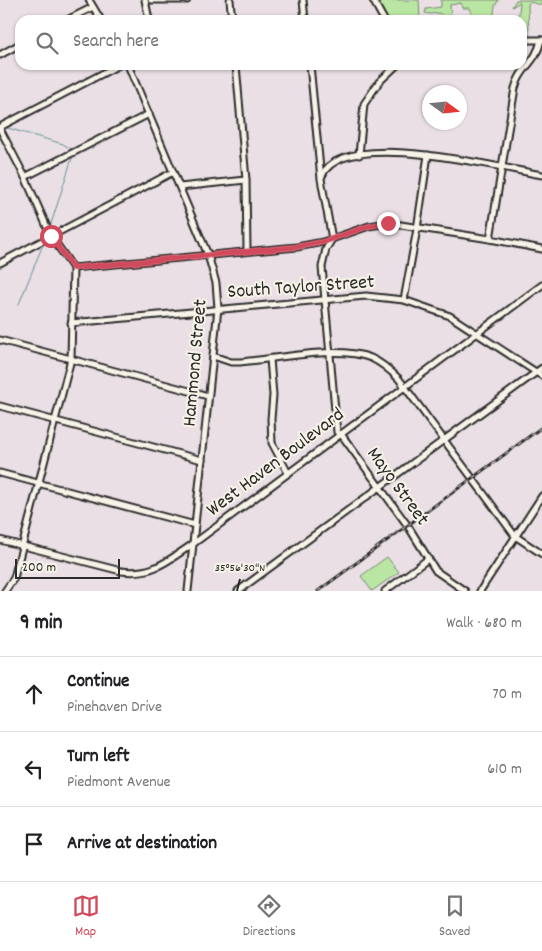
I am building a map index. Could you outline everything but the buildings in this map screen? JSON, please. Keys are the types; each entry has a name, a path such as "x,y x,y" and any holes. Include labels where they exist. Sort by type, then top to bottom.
{"street":[{"path":"89,0 98,15"},
{"path":"145,0 148,15"},
{"path":"151,0 187,0"},
{"path":"230,0 232,15"},
{"path":"303,0 304,15"},
{"path":"373,0 381,15"},
{"path":"76,15 93,6"},
{"path":"527,40 542,40 536,56 527,67"},
{"path":"0,55 15,47"},
{"path":"5,591 14,578 70,359 73,268 51,236 25,177 0,128 110,70"},
{"name":"Hammond Street","path":"130,70 208,255 216,283 218,308 188,591"},
{"path":"236,70 246,180 247,251"},
{"path":"310,70 321,179 332,239 324,255 322,267 337,432 340,434"},
{"path":"358,155 364,104 379,82 391,70"},
{"path":"490,239 518,78 525,70"},
{"path":"25,177 149,114"},
{"path":"321,179 324,172 333,162 358,155 393,151 542,174"},
{"path":"404,300 428,155"},
{"path":"0,263 174,172"},
{"path":"180,188 246,180"},
{"path":"73,268 304,246 388,223 542,249"},
{"name":"West Haven Boulevard","path":"0,540 105,568 134,572 154,569 193,544 542,286"},
{"name":"South Taylor Street","path":"71,322 366,296 404,300 450,316 542,376"},
{"path":"0,340 208,396"},
{"path":"213,356 231,362 329,352 348,353 373,359 389,369 404,387 515,536 542,554"},
{"path":"270,359 273,395 272,442 288,473"},
{"path":"238,591 542,368"},
{"path":"0,406 202,460"},
{"name":"Mayo Street","path":"340,434 408,526 436,571 465,591"},
{"path":"0,473 195,525"},
{"path":"480,591 542,496"},
{"path":"385,591 428,559"}],"green space":[{"path":"375,0 419,0 420,15 383,15"},
{"path":"441,0 498,0 494,15 474,15 470,8 463,8 461,3 450,5 451,15 425,13 426,9 441,7"},
{"path":"516,0 542,0 542,5 530,2 528,4 529,37 527,37 527,15 518,15 520,2 512,7"},
{"path":"387,557 399,572 372,591 361,576"}],"waterway":[{"path":"4,127 63,144 72,151"},
{"path":"50,227 73,155"},
{"path":"19,304 44,242"}],"railway":[{"path":"318,591 542,427"}],"route":[{"path":"51,236 73,268 296,247 323,242 369,226 388,223"}]}
